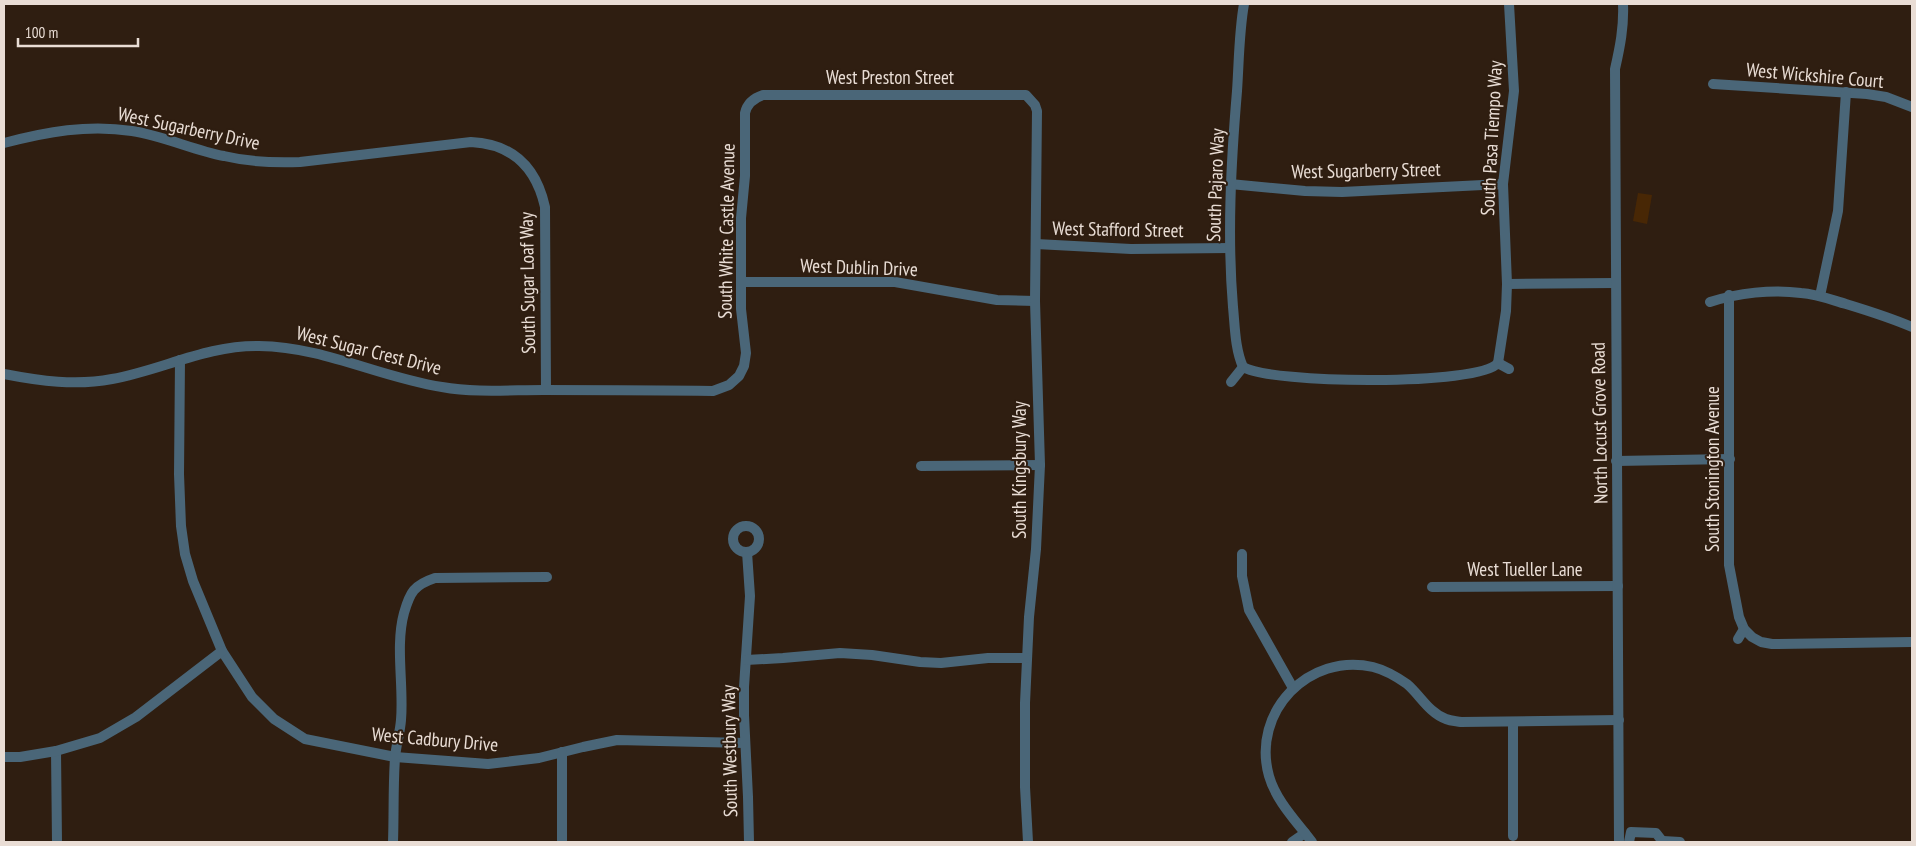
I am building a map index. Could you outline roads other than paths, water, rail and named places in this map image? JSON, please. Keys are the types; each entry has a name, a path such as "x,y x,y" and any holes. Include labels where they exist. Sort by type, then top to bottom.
{"street":[{"name":"South Pajaro Way","path":"1243,367 1234,322 1230,248 1230,184 1244,4"},
{"name":"South Pasa Tiempo Way","path":"1498,363 1506,311 1507,284 1503,184 1514,91 1509,4"},
{"name":"North Locust Grove Road","path":"1623,4 1624,19 1621,44 1614,69 1619,720 1624,841"},
{"name":"West Wickshire Court","path":"1714,84 1846,92 1886,97 1912,107"},
{"path":"1820,296 1838,211 1846,92"},
{"name":"West Preston Street","path":"750,103 763,95 1019,94 1026,96 1030,100"},
{"name":"South Kingsbury Way","path":"1028,842 1025,787 1026,658 1036,549 1040,465 1035,301 1037,111 1035,105 1030,100"},
{"name":"South White Castle Avenue","path":"729,385 739,376 744,366 746,353 741,309 741,218 745,176 745,113 746,107 750,103"},
{"name":"West Sugarberry Drive","path":"4,143 51,132 92,128 132,131 158,136 224,156 262,162 300,162 471,142 498,147 515,156"},
{"name":"South Sugar Loaf Way","path":"515,156 528,168 536,180 545,206 546,390"},
{"name":"West Sugarberry Street","path":"1230,184 1305,191 1342,192 1503,184"},
{"name":"West Stafford Street","path":"1036,244 1131,249 1230,248"},
{"name":"West Dublin Drive","path":"741,282 895,282 997,300 1035,301"},
{"path":"1507,284 1615,284"},
{"path":"1710,302 1729,296 1783,292 1820,296 1912,326"},
{"name":"South Stonington Avenue","path":"1729,296 1730,459 1728,552 1739,617 1744,629"},
{"name":"West Sugar Crest Drive","path":"4,374 50,382 83,383 120,377 206,352 231,347 281,346 318,352 415,382 474,391 713,391 729,385"},
{"name":"West Cadbury Drive","path":"180,360 179,474 181,526 185,554 193,581 222,651 252,697 274,719 305,739 395,757 488,764 539,758 617,740 745,743"},
{"path":"1231,382 1243,367 1251,372 1279,376 1344,380 1421,378 1488,370 1498,363 1509,369"},
{"path":"1616,461 1730,459"},
{"path":"921,466 1040,465"},
{"name":"South Westbury Way","path":"747,552 750,596 744,687 749,842"},
{"path":"1242,554 1242,576 1249,610 1293,688"},
{"path":"393,842 395,757 401,720 401,637 404,614 416,586 435,578 547,577"},
{"name":"West Tueller Lane","path":"1432,587 1618,586"},
{"path":"1738,638 1744,629 1761,642 1772,644 1912,642"},
{"path":"4,757 20,757 56,751 100,738 136,717 222,651"},
{"path":"746,660 840,653 936,663 1002,657 1026,658"},
{"path":"1312,842 1272,785 1266,759 1266,738 1271,720 1285,696 1316,672 1334,666 1356,665 1374,667 1391,674 1407,684 1433,711 1446,719 1461,722 1619,720"},
{"path":"1513,722 1513,836"},
{"path":"56,751 58,842"},
{"path":"562,752 562,842"},
{"path":"1624,841 1631,832 1656,834 1663,842 1680,842"},
{"path":"1292,842 1305,833"}]}
